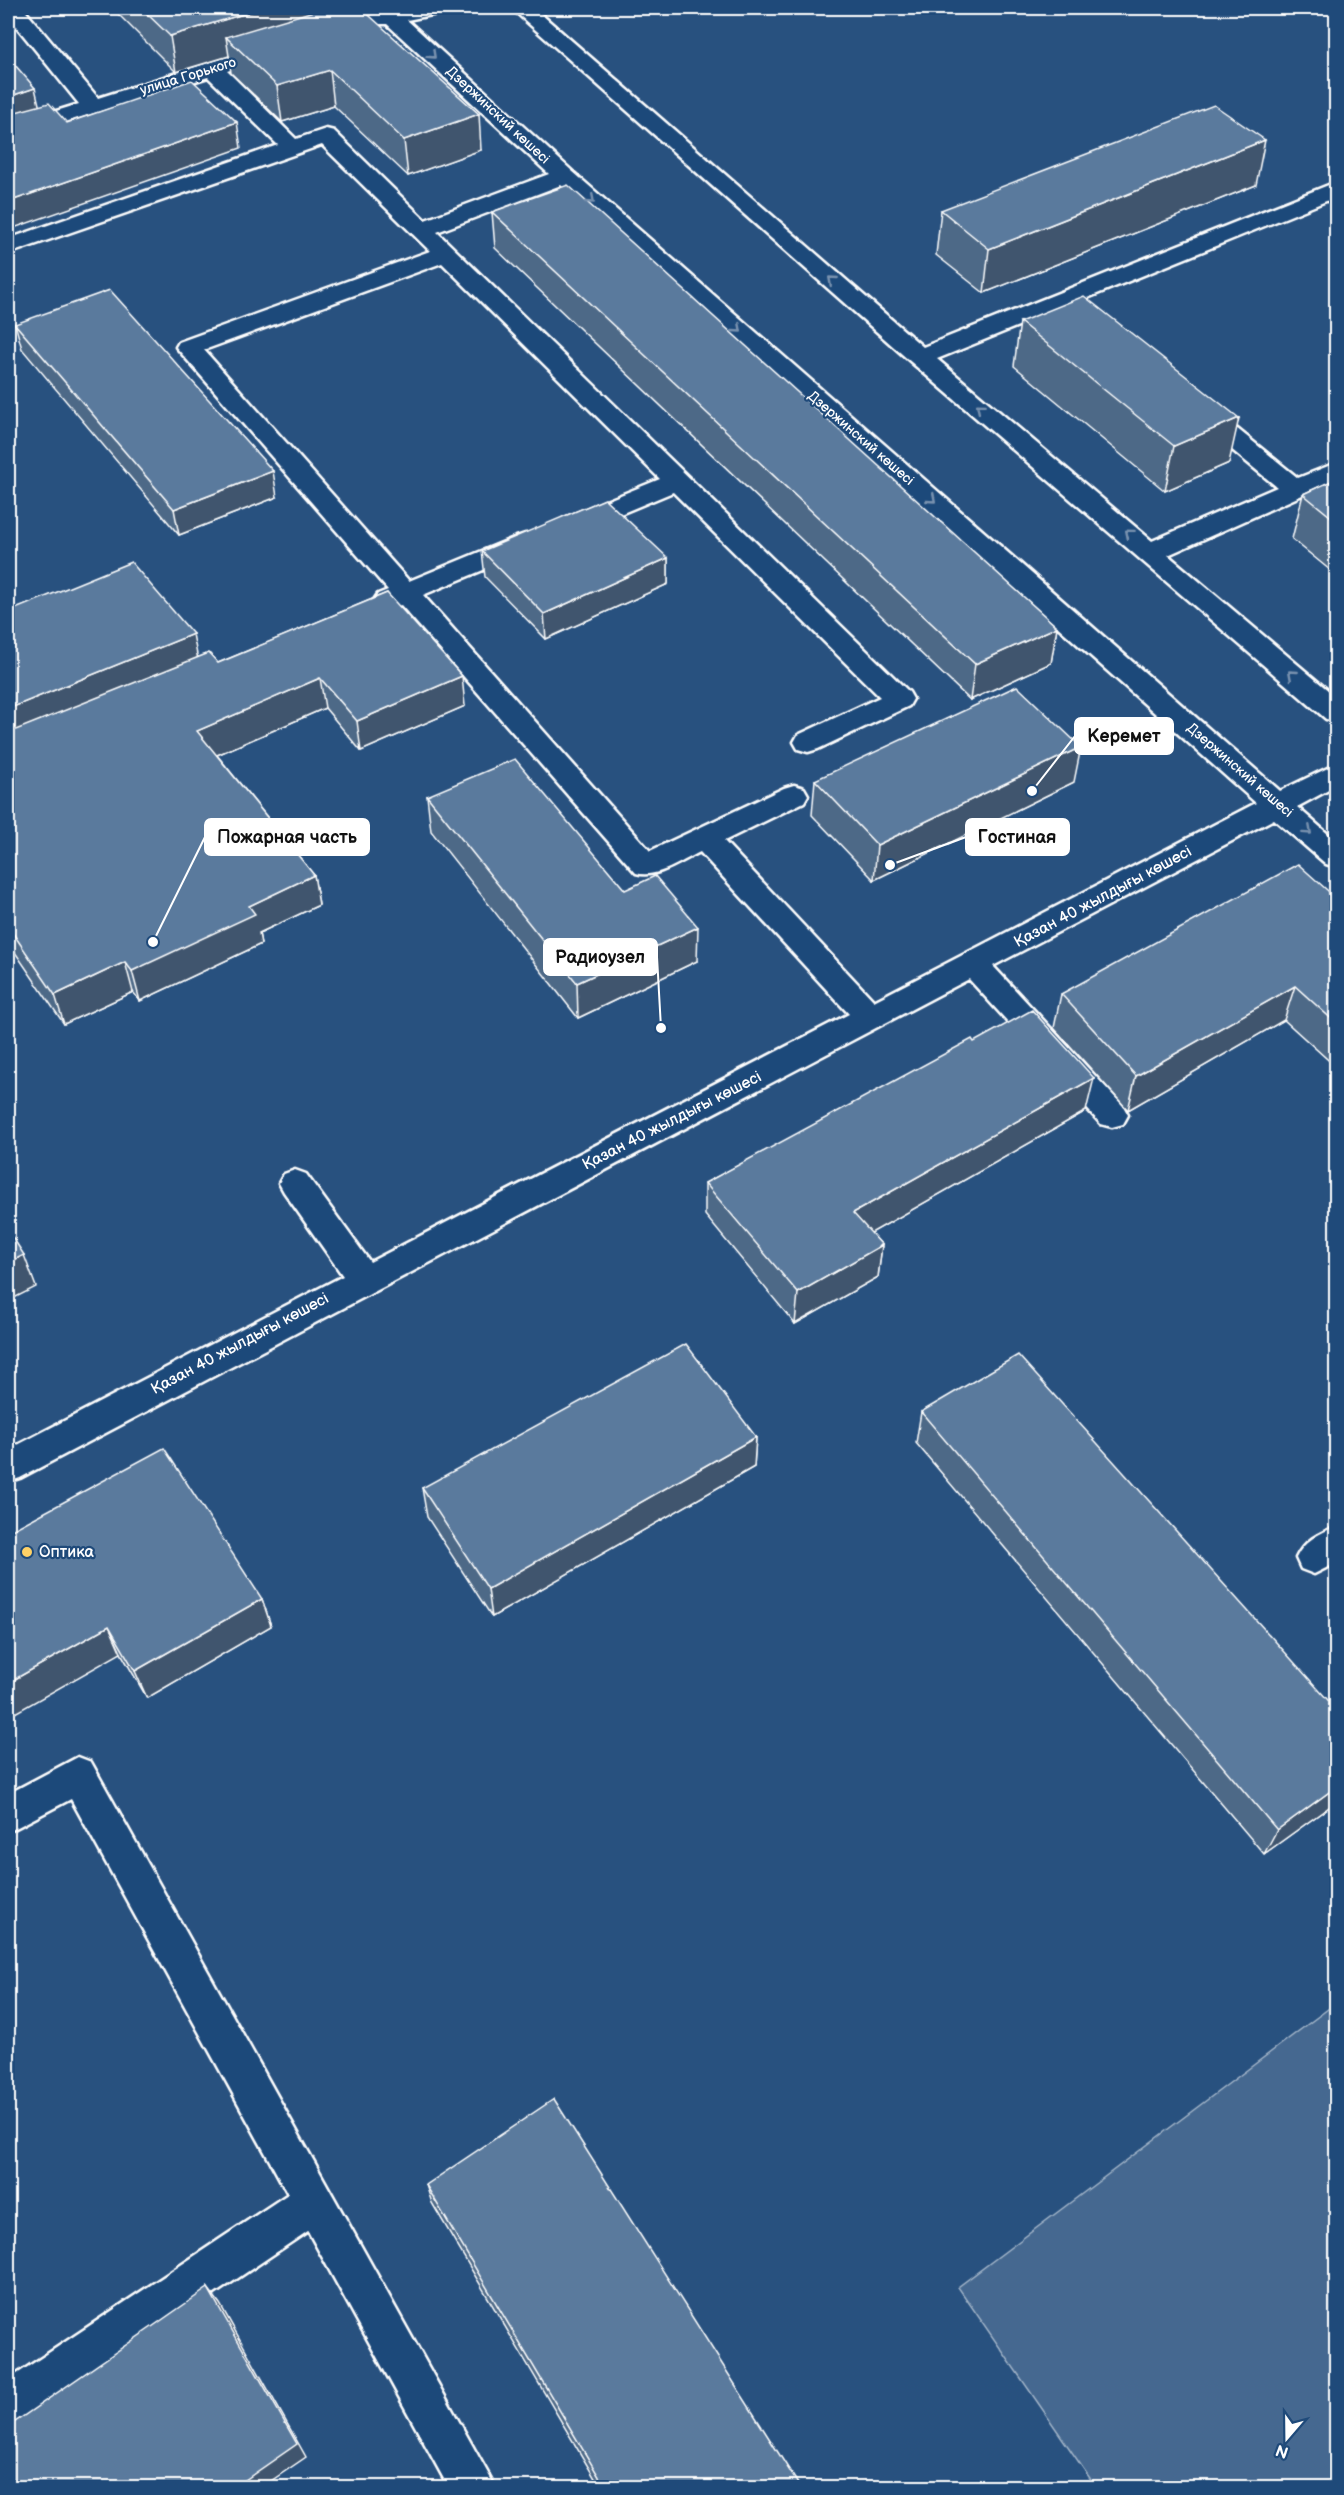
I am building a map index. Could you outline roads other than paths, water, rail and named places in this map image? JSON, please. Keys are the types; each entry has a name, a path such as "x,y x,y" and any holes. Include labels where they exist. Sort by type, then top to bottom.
{"street":[{"path":"15,11 41,8"},
{"path":"356,25 391,11 440,8"},
{"path":"522,8 920,357 1336,712"},
{"path":"15,11 92,105"},
{"name":"Дзержинский көшесі","path":"391,11 564,176 1279,804 1336,857"},
{"name":"улица Горького","path":"8,133 289,45"},
{"path":"212,69 292,147"},
{"path":"8,247 326,136 900,699 808,742"},
{"path":"420,230 564,176"},
{"path":"920,357 1070,307 1336,189"},
{"path":"444,254 188,347 646,865 794,795"},
{"path":"1179,394 1296,489"},
{"path":"1151,552 1336,471"},
{"path":"361,611 677,481"},
{"name":"Қазан 40 жылдығы көшесі","path":"8,1467 364,1279 974,965 1336,774"},
{"path":"704,838 871,1018"},
{"path":"974,965 1112,1115"},
{"path":"295,1183 364,1279"},
{"path":"8,1814 78,1775 474,2487"},
{"path":"8,2406 315,2202"}],"place":[{"name":"Керемет","path":"1032,791"},
{"name":"Гостиная","path":"890,865"},
{"name":"Пожарная часть","path":"153,942"},
{"name":"Радиоузел","path":"661,1028"},
{"name":"Оптика","path":"27,1552"}]}
